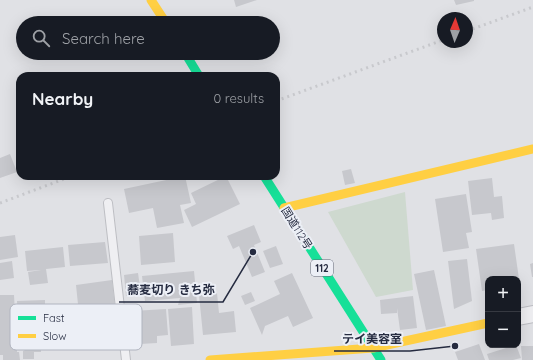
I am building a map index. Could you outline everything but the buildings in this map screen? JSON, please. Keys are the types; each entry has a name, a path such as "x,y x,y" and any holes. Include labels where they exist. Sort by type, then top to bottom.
{"main road":[{"path":"151,0 161,16"},
{"path":"190,60 197,72"},
{"path":"284,208 533,150"},
{"name":"国道112号","path":"266,180 382,360"},
{"path":"210,360 373,348 485,324"}],"street":[{"path":"521,316 533,314"}],"lane":[{"path":"108,203 120,304"},
{"path":"125,350 126,360"}],"shaded area":[{"path":"405,192 413,290 376,297 328,212"}],"railway":[{"path":"473,29 533,7"},
{"path":"280,100 437,42"},
{"path":"0,203 61,180"}],"traffic: fast":[{"path":"189,60 197,72"},
{"path":"267,180 381,360"}],"traffic: slow":[{"path":"151,0 161,16"},
{"path":"284,208 533,149"},
{"path":"210,360 373,348 485,324"}],"place":[{"name":"蕎麦切り きち弥","path":"253,252"},
{"name":"テイ美容室","path":"455,346"}]}
